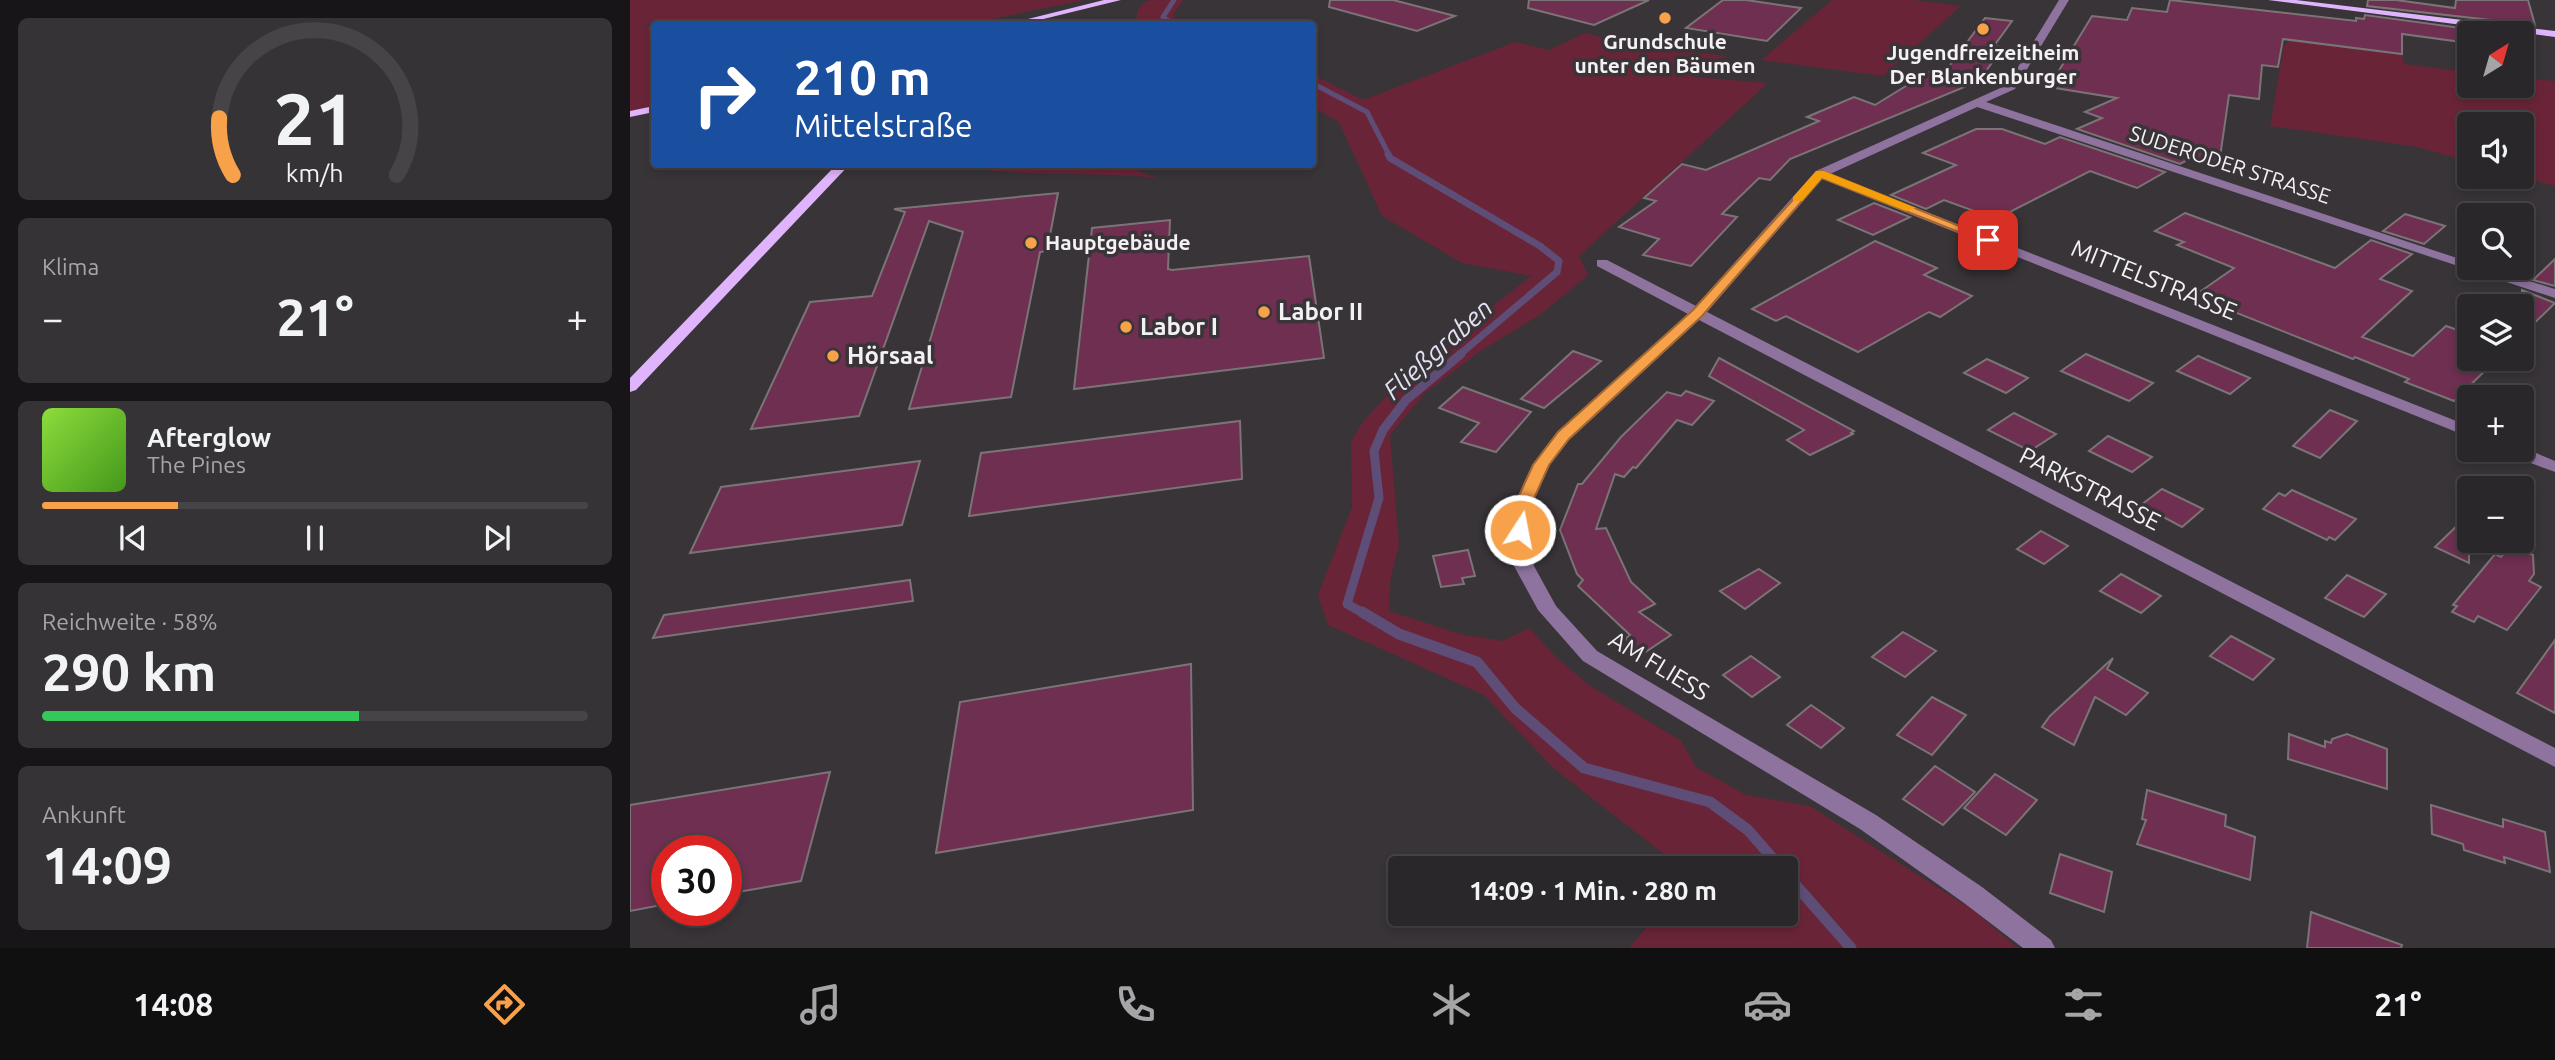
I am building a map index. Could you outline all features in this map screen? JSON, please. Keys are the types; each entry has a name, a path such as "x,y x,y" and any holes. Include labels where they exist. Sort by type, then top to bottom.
{"main road":[{"path":"1026,21 1116,0"},
{"path":"2273,0 2554,34"},
{"path":"630,114 651,110"},
{"path":"630,387 840,168"}],"street":[{"path":"1820,174 2011,87 2064,0"},
{"name":"SUDERODER STRASSE","path":"1977,103 2457,262"},
{"name":"AM FLIESS","path":"1820,174 1698,313 1563,436 1541,465 1527,496 1520,530 1524,566 1548,610 1590,656 1868,822 1973,895 2042,948"},
{"name":"MITTELSTRASSE","path":"1820,174 2457,427"},
{"name":"PARKSTRASSE","path":"1602,263 2555,758"},
{"path":"2510,280 2555,295"},
{"path":"2534,458 2555,467"}],"shaded area":[{"path":"630,0 1085,0 982,21 651,21 651,24 642,24 651,26 651,110 630,114"},
{"path":"1183,0 1172,16 1180,21 1137,21 1137,11 1144,2"},
{"path":"1832,0 1914,0 1961,6 1883,76 1761,60"},
{"path":"1585,33 1633,45 1727,56 1713,61 1695,77 1768,83 1579,256 1588,275 1540,315 1479,352 1424,394 1390,435 1399,544 1390,582 1389,611 1460,634 1503,641 1529,628 1556,657 1589,685 1681,741 1696,767 1746,795 1810,806 1973,910 2018,948 1629,948 1648,926 1798,926 1798,856 1667,856 1553,768 1484,695 1328,625 1318,595 1352,507 1351,442 1364,420 1410,371 1531,276 1462,263 1382,216 1339,122 1316,109 1316,76 1363,100 1515,42 1549,50"},
{"path":"2289,40 2402,55 2404,64 2457,71 2457,98 2534,98 2534,79 2555,81 2555,186 2534,180 2534,112 2457,112 2457,158 2418,147 2270,126 2284,46"},
{"path":"968,168 1130,168 1158,178 1001,172"}],"building":[{"path":"1330,0 1393,0 1455,16 1417,31 1329,7"},
{"path":"1529,0 1649,0 1594,25 1528,8"},
{"path":"1723,0 1746,0 1801,8 1767,41 1686,28"},
{"path":"2170,0 2356,21 2356,18 2364,19 2365,15 2457,27 2457,41 2402,34 2402,54 2283,39 2278,67 2262,65 2259,99 2229,95 2219,164 2191,158 2180,164 2077,129 2102,118 2085,112 2117,98 2049,87 2092,16 2127,20 2132,8 2167,12"},
{"path":"2368,0 2396,0 2455,8 2456,0 2528,0 2534,21 2500,21 2367,6"},
{"path":"1985,18 2012,21 1994,46 2003,47 1979,81 1790,159 1770,180 1759,178 1722,214 1737,217 1691,266 1643,255 1659,239 1619,227 1656,201 1644,198 1682,164 1706,170 1819,121 1807,117 1854,97 1875,105 1932,70 1944,73"},
{"path":"1976,129 2002,129 2045,144 2060,137 2165,172 2137,188 2090,171 1996,219 1944,200 1926,209 1891,195 1956,165 1923,153"},
{"name":"Hörsaal","path":"1058,193 1047,251 1040,252 1011,397 909,409 963,232 929,221 859,416 751,429 810,302 872,296 905,212 894,209"},
{"path":"1874,203 1910,217 1873,235 1838,220"},
{"path":"2185,213 2335,268 2371,240 2412,254 2380,279 2412,291 2362,337 2413,356 2446,326 2457,330 2457,371 2485,371 2470,385 2457,385 2457,398 2454,401 2405,382 2409,379 2355,357 2353,359 2194,296 2234,268 2177,245 2184,242 2155,231"},
{"path":"2405,214 2445,226 2424,244 2383,231"},
{"path":"1170,220 1168,269 1309,256 1324,358 1074,389 1092,228"},
{"path":"1875,241 1937,268 1924,275 1972,296 1940,317 1929,312 1858,352 1786,316 1776,321 1752,309"},
{"path":"2555,259 2555,286 2534,279"},
{"path":"2534,295 2555,303 2534,323"},
{"path":"1573,351 1601,361 1544,408 1521,399"},
{"path":"2086,354 2153,383 2129,401 2061,371"},
{"path":"2198,356 2250,378 2230,394 2177,371"},
{"path":"1719,358 1854,431 1851,433 1853,434 1810,455 1787,440 1804,430 1709,376"},
{"path":"1987,359 2028,378 2006,393 1964,373"},
{"path":"1463,387 1531,412 1496,452 1461,442 1479,423 1439,408"},
{"path":"1686,391 1714,401 1692,425 1677,420 1636,468 1633,467 1624,477 1615,474 1596,529 1606,528 1631,582 1655,604 1639,612 1671,635 1644,653 1625,639 1630,635 1578,586 1583,580 1577,574 1560,530 1578,484 1582,484 1621,437 1667,392 1681,396"},
{"path":"2330,410 2357,421 2320,458 2293,446"},
{"path":"2014,413 2056,434 2033,449 2024,448 1988,430"},
{"path":"1240,421 1242,479 969,516 981,453"},
{"path":"2108,436 2152,457 2132,472 2089,451"},
{"path":"920,461 902,525 690,553 721,487"},
{"path":"2162,489 2203,509 2182,527 2141,505"},
{"path":"2292,490 2356,519 2335,540 2329,537 2327,540 2263,509 2279,493 2285,496"},
{"path":"2457,526 2457,553 2469,553 2469,563 2435,547"},
{"path":"2041,531 2068,546 2044,564 2017,549"},
{"path":"1468,550 1475,576 1462,578 1464,584 1441,587 1433,556"},
{"path":"2504,553 2533,555 2534,574 2529,581 2541,587 2507,630 2478,616 2474,622 2452,612 2457,606 2453,605 2495,554 2501,557"},
{"path":"1759,569 1780,583 1745,609 1720,591"},
{"path":"2121,574 2161,596 2141,613 2100,591"},
{"path":"2347,575 2386,594 2364,617 2325,598"},
{"path":"910,580 913,601 653,638 664,615"},
{"path":"1903,632 1936,651 1905,677 1872,657"},
{"path":"2231,636 2274,659 2253,680 2210,656"},
{"path":"2555,640 2555,713 2517,693"},
{"path":"1751,656 1780,677 1752,697 1723,675"},
{"path":"2113,658 2107,669 2148,693 2126,715 2095,697 2074,745 2042,727 2050,716"},
{"path":"1191,664 1193,810 936,853 960,702"},
{"path":"1932,697 1966,715 1932,755 1897,735"},
{"path":"1811,705 1844,728 1821,748 1787,725"},
{"path":"2289,734 2325,747 2325,741 2331,743 2332,739 2347,734 2387,749 2387,789 2288,759"},
{"path":"1935,766 1975,792 1943,825 1903,799"},
{"path":"830,772 801,881 742,891 742,835 651,835 651,907 630,911 630,805"},
{"path":"1995,774 2037,800 2006,835 1964,808"},
{"path":"2147,790 2226,815 2225,826 2255,837 2250,880 2137,844 2146,820 2142,819"},
{"path":"2431,805 2503,827 2503,819 2545,832 2550,872 2504,857 2505,863 2464,850 2463,844 2432,834"},
{"path":"2060,854 2112,872 2104,912 2050,893"},
{"path":"2311,912 2402,945 2401,948 2307,948"}],"waterway":[{"name":"Fließgraben","path":"1169,21 1163,17 1174,0"},
{"name":"Fließgraben","path":"1316,85 1367,112 1389,155"},
{"name":"Fließgraben","path":"1388,154 1390,158 1540,246 1559,261 1557,272 1459,355"},
{"name":"Fließgraben","path":"1365,614 1347,604 1379,498 1374,451 1383,430 1406,400 1461,354"},
{"name":"Fließgraben","path":"1362,612 1399,634 1477,662 1515,708 1584,768 1710,802 1748,830 1771,856"},
{"name":"Fließgraben","path":"1798,888 1851,948"}],"slow traffic":[{"path":"1798,199 1820,174 1910,208"}],"place":[{"name":"Grundschule unter den Bäumen","path":"1665,18"},
{"name":"Jugendfreizeitheim Der Blankenburger","path":"1983,29"},
{"name":"Hauptgebäude","path":"1031,243"},
{"name":"Labor II","path":"1264,312"},
{"name":"Labor I","path":"1126,327"},
{"name":"Hörsaal","path":"833,356"}],"route":[{"path":"1520,530 1527,496 1541,465 1563,436 1698,313 1820,174 1988,240"}]}
